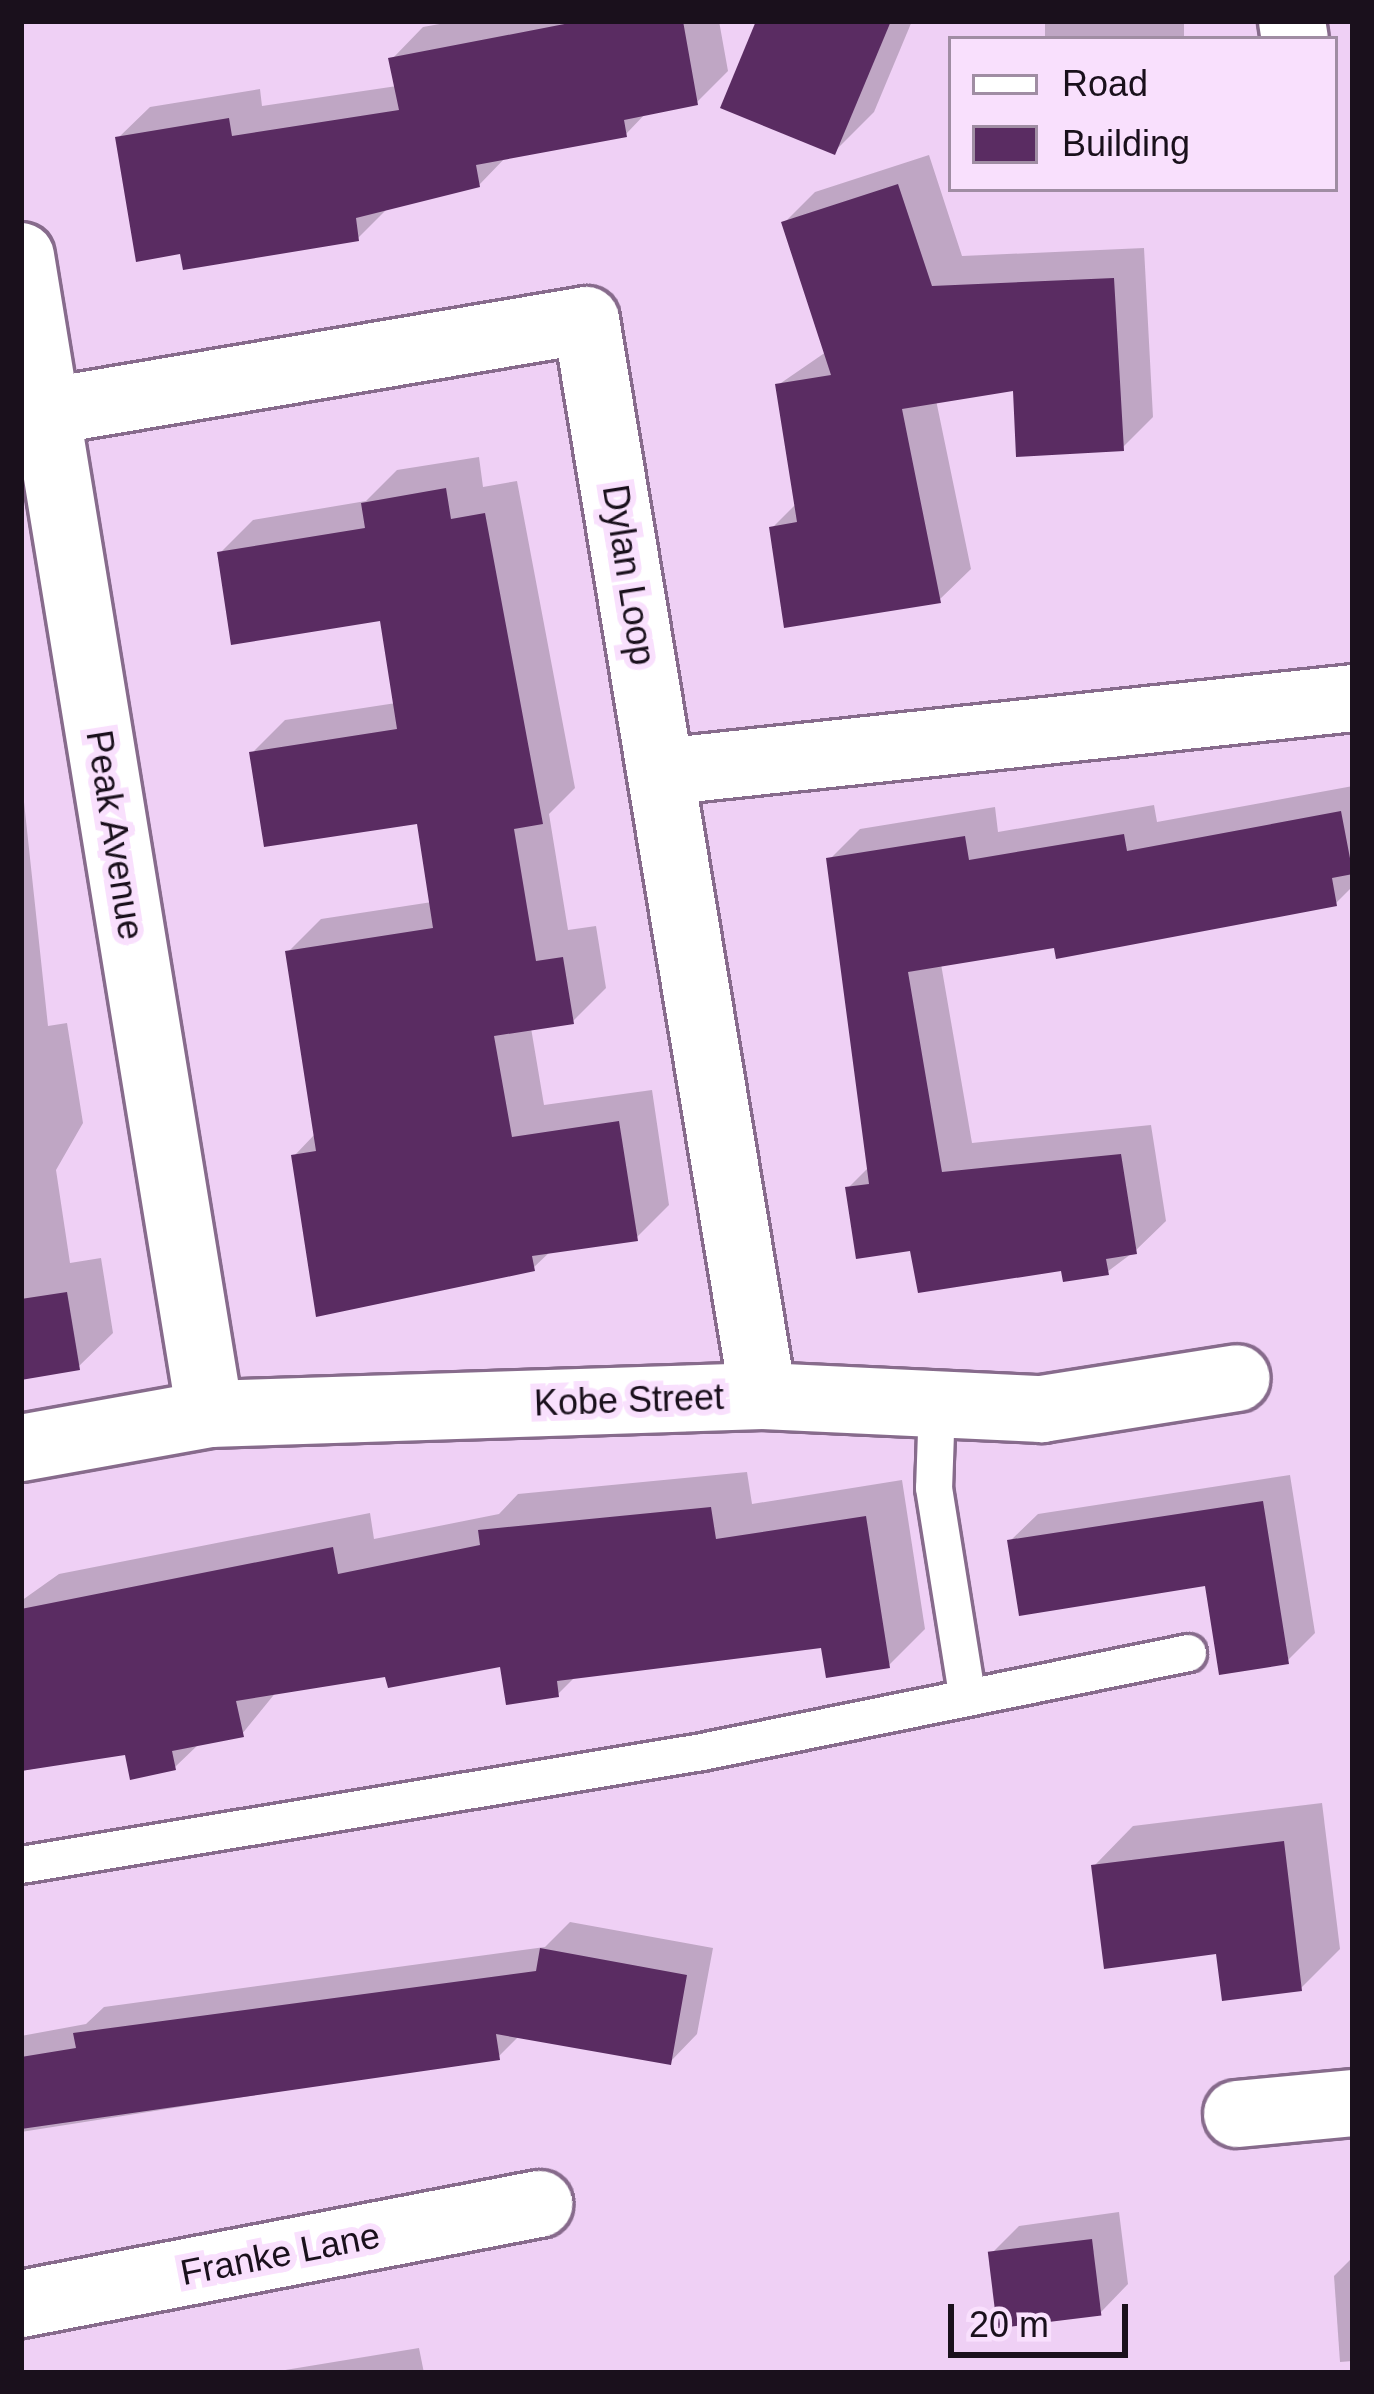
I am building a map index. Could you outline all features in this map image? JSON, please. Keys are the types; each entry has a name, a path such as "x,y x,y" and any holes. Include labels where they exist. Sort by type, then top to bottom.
{"street":[{"name":"Peak Avenue","path":"21,256 34,414 210,1414"},
{"name":"Dylan Loop","path":"34,414 586,320 763,1396"},
{"path":"661,772 1353,698"},
{"name":"Kobe Street","path":"21,1448 210,1414 763,1396 1042,1408 1237,1378"},
{"path":"1237,2114 1353,2103"},
{"name":"Franke Lane","path":"21,2304 539,2204"}],"lane":[{"path":"938,1404 934,1488 967,1693"},
{"path":"21,1865 703,1752 967,1693 1188,1653"}],"building":[{"path":"580,21 683,21 698,105 624,120 627,137 476,165 480,187 356,218 359,241 183,270 180,254 136,262 115,137 229,118 232,136 399,110 388,58"},
{"path":"756,21 891,21 835,155 720,108"},
{"path":"898,184 932,286 1114,278 1124,451 1016,457 1013,391 902,409 941,603 784,628 769,527 797,522 775,384 831,375 781,222"},
{"path":"446,488 451,519 485,513 543,824 514,829 536,961 563,957 574,1024 494,1036 512,1137 619,1121 638,1241 532,1256 535,1271 316,1317 291,1155 316,1151 285,951 433,928 417,824 264,847 249,752 397,729 380,621 231,645 217,552 365,528 361,503"},
{"path":"1341,811 1353,874 1332,878 1337,906 1056,959 1054,948 908,972 942,1172 1121,1154 1137,1254 1106,1259 1109,1275 1063,1282 1061,1271 918,1293 910,1251 856,1259 845,1187 869,1184 826,858 965,836 969,860 1124,834 1127,851"},
{"path":"67,1292 80,1370 21,1380 21,1299"},
{"path":"1263,1501 1289,1664 1219,1675 1205,1586 1019,1616 1007,1540"},
{"path":"711,1507 716,1539 866,1516 890,1668 826,1678 821,1648 557,1681 559,1697 506,1705 500,1667 388,1688 385,1677 236,1701 244,1737 172,1751 176,1770 130,1780 125,1755 21,1771 21,1609 333,1547 338,1574 480,1545 478,1530"},
{"path":"1284,1841 1302,1991 1222,2001 1216,1954 1104,1969 1091,1865"},
{"path":"540,1948 687,1975 671,2065 496,2034 500,2060 21,2129 21,2057 76,2048 73,2033 536,1971"},
{"path":"1092,2239 1101,2315 997,2328 988,2252"}]}
